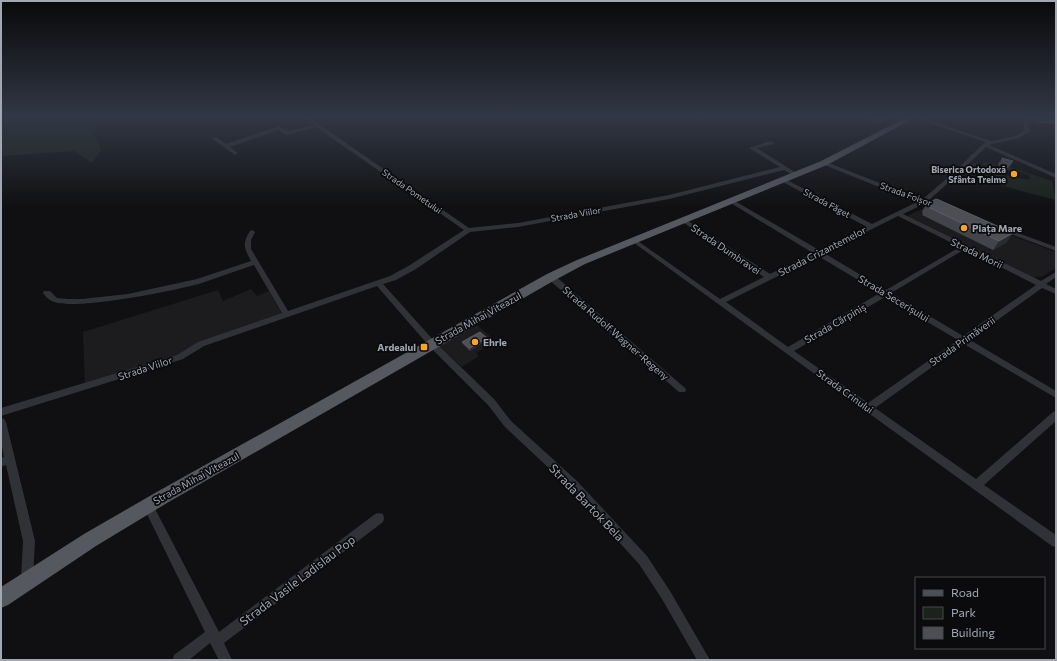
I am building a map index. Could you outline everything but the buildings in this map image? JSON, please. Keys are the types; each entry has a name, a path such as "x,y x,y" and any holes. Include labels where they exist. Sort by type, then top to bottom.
{"highway":[{"name":"Strada Mihai Viteazul","path":"1,598 27,580 148,506 551,277 581,262 633,240 731,201 788,174 824,163 855,147"}],"street":[{"path":"227,147 234,153"},
{"name":"Strada Pometului","path":"348,147 468,230"},
{"path":"756,147 752,148 788,174"},
{"name":"Strada Crizantemelor","path":"720,302 924,201 984,147"},
{"path":"996,147 1056,176"},
{"name":"Strada Foișor","path":"824,163 911,198 931,204"},
{"name":"Strada Viilor","path":"1,412 180,357 201,344 378,283 403,273 468,230 518,225 788,174"},
{"name":"Strada Făget","path":"788,174 871,226"},
{"name":"Strada Secerișului","path":"731,201 1056,396"},
{"name":"Strada Morii","path":"899,214 1056,292"},
{"name":"Strada Dumbravei","path":"683,220 770,278"},
{"path":"997,228 1056,249"},
{"path":"252,232 247,244 248,249 286,314"},
{"name":"Strada Crinului","path":"633,240 1056,542"},
{"name":"Strada Cărpiniș","path":"788,350 964,247"},
{"path":"47,293 55,300 68,302 82,302 128,296 199,281 255,262"},
{"name":"Strada Primăverii","path":"868,408 1056,274"},
{"name":"Strada Rudolf Wagner-Regeny","path":"551,277 682,390"},
{"path":"378,283 432,344"},
{"name":"Strada Bartok Bela","path":"432,344 491,402 508,424 573,484 643,560 666,595 704,660"},
{"path":"976,486 1056,415"},
{"path":"1,422 5,461 29,541 27,580"},
{"path":"148,506 226,660"},
{"name":"Strada Vasile Ladislau Pop","path":"179,660 214,638 379,518"}],"shaded area":[{"name":"Piața Mare","path":"931,205 1056,252 1056,268 1043,276 1033,278 907,216"},
{"path":"251,289 257,296 269,291 282,314 180,355 85,386 83,332 218,290 223,301"},
{"path":"477,325 496,341 476,353 479,356 462,367 439,346"}],"green space":[{"path":"1,147 99,147 101,150 92,163 74,151 1,156"},
{"path":"985,162 998,166 995,174 1029,180 1030,177 1024,173 998,169 1000,166 1008,169 1010,167 1052,181 1056,200 992,183 994,176 967,169 972,163 988,167 982,164"}],"place":[{"name":"Biserica Ortodoxă Sfânta Treime","path":"1014,174"},
{"name":"Piața Mare","path":"964,228"},
{"name":"Ehrle","path":"475,342"},
{"name":"Ardealul","path":"424,347"}]}
